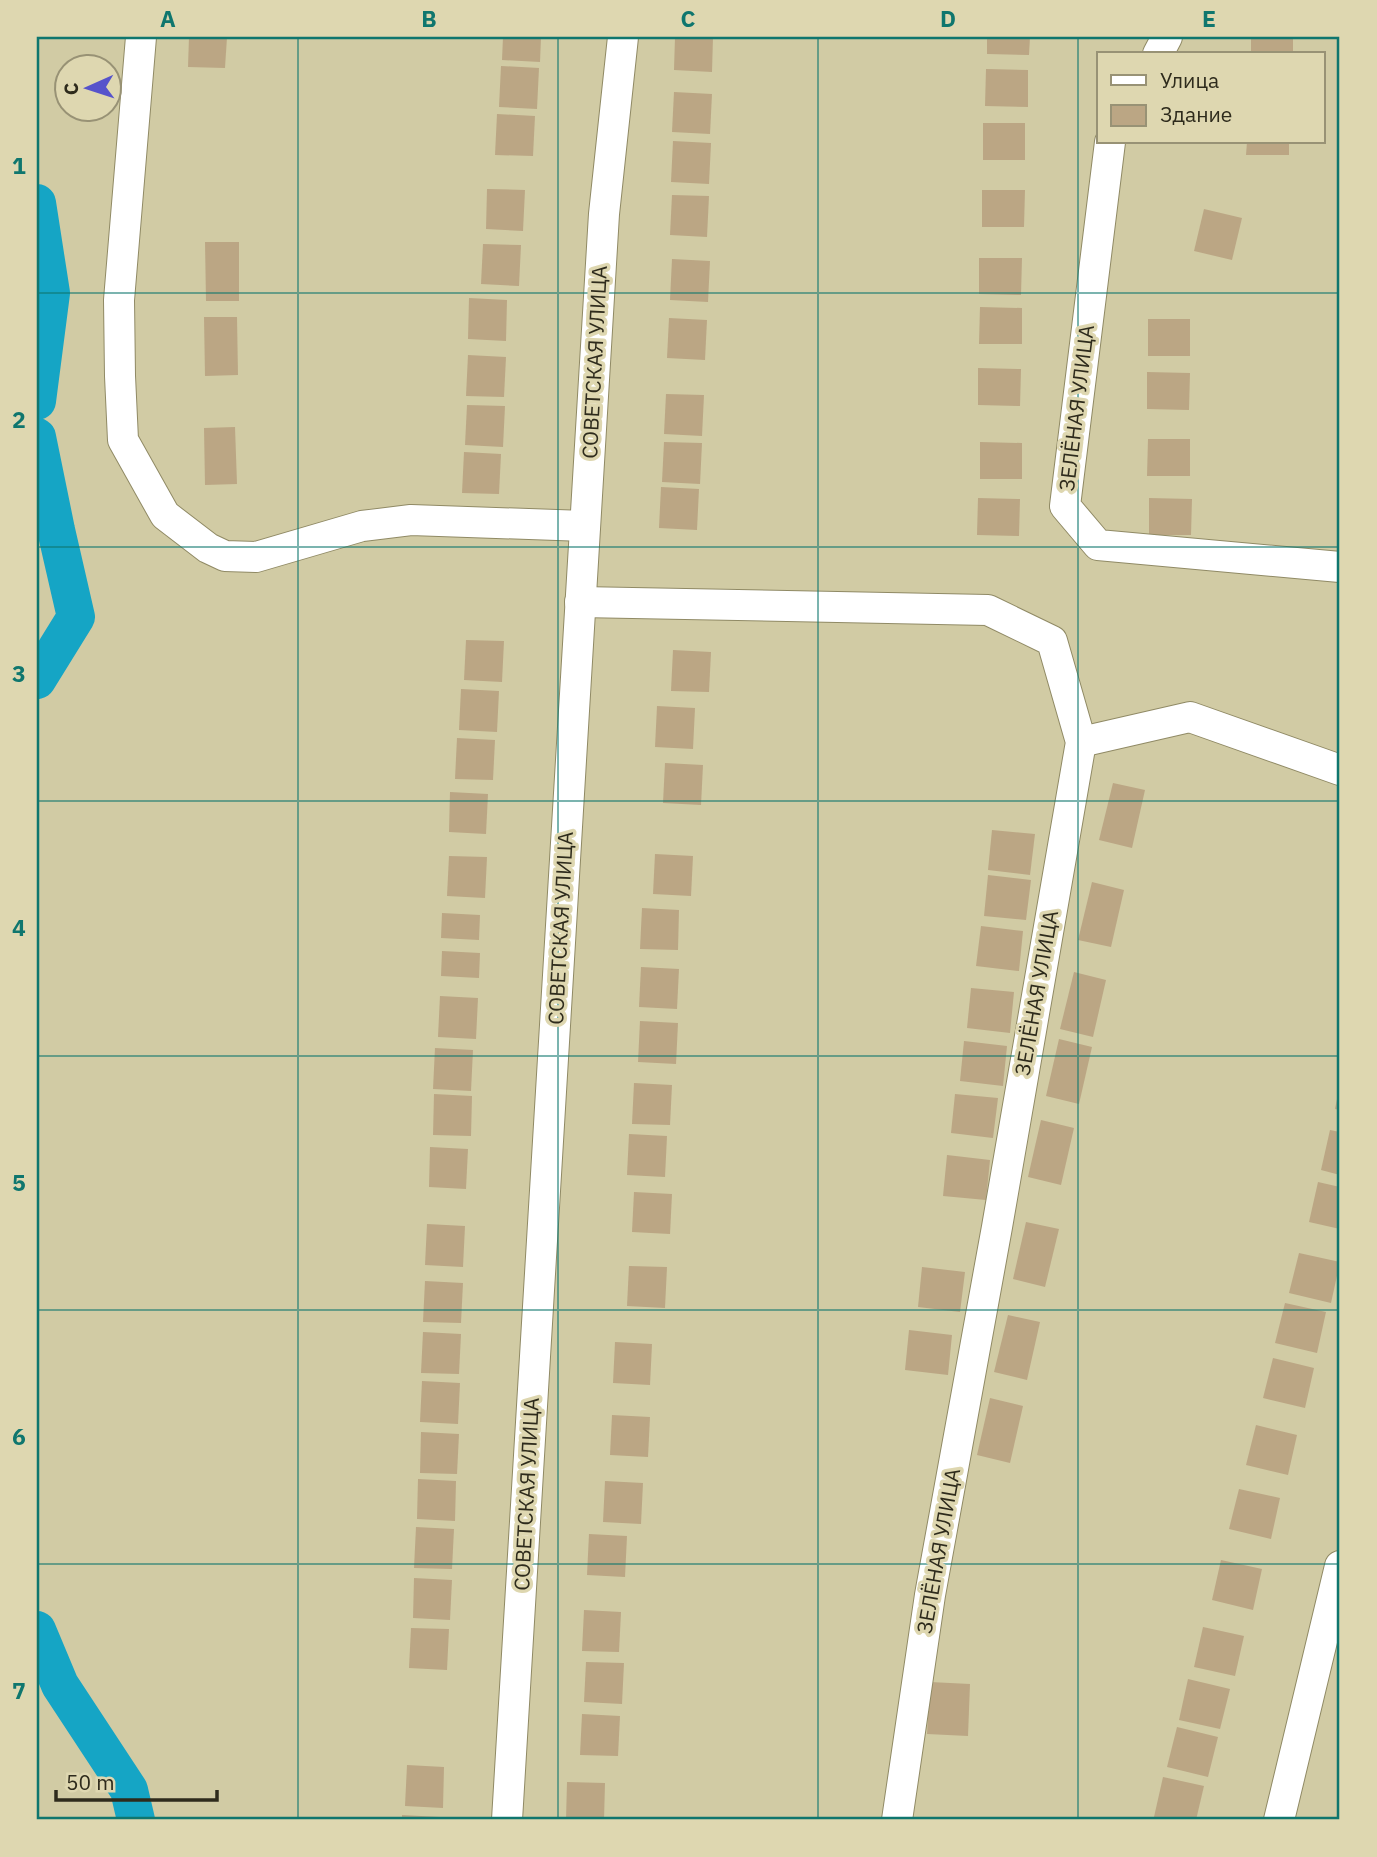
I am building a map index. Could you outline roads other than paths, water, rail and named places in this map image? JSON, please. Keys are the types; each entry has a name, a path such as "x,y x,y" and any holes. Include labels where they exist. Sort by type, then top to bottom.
{"street":[{"path":"141,37 119,300 120,376 124,440 164,515 208,548 225,556 256,557 362,526 411,520 585,526"},
{"name":"СОВЕТСКАЯ УЛИЦА","path":"507,1820 604,214 623,37"},
{"name":"ЗЕЛЁНАЯ УЛИЦА","path":"1110,144 1065,506 1098,545 1340,567"},
{"name":"ЗЕЛЁНАЯ УЛИЦА","path":"580,602 988,610 1052,641 1081,742 930,1595 897,1820"},
{"path":"1081,742 1190,718 1340,770"},
{"path":"1279,1820 1340,1566"}],"waterway":[{"path":"37,203 51,293 37,401"},
{"path":"37,437 76,617 37,680"},
{"path":"37,1630 60,1685 129,1790 136,1820"}]}
